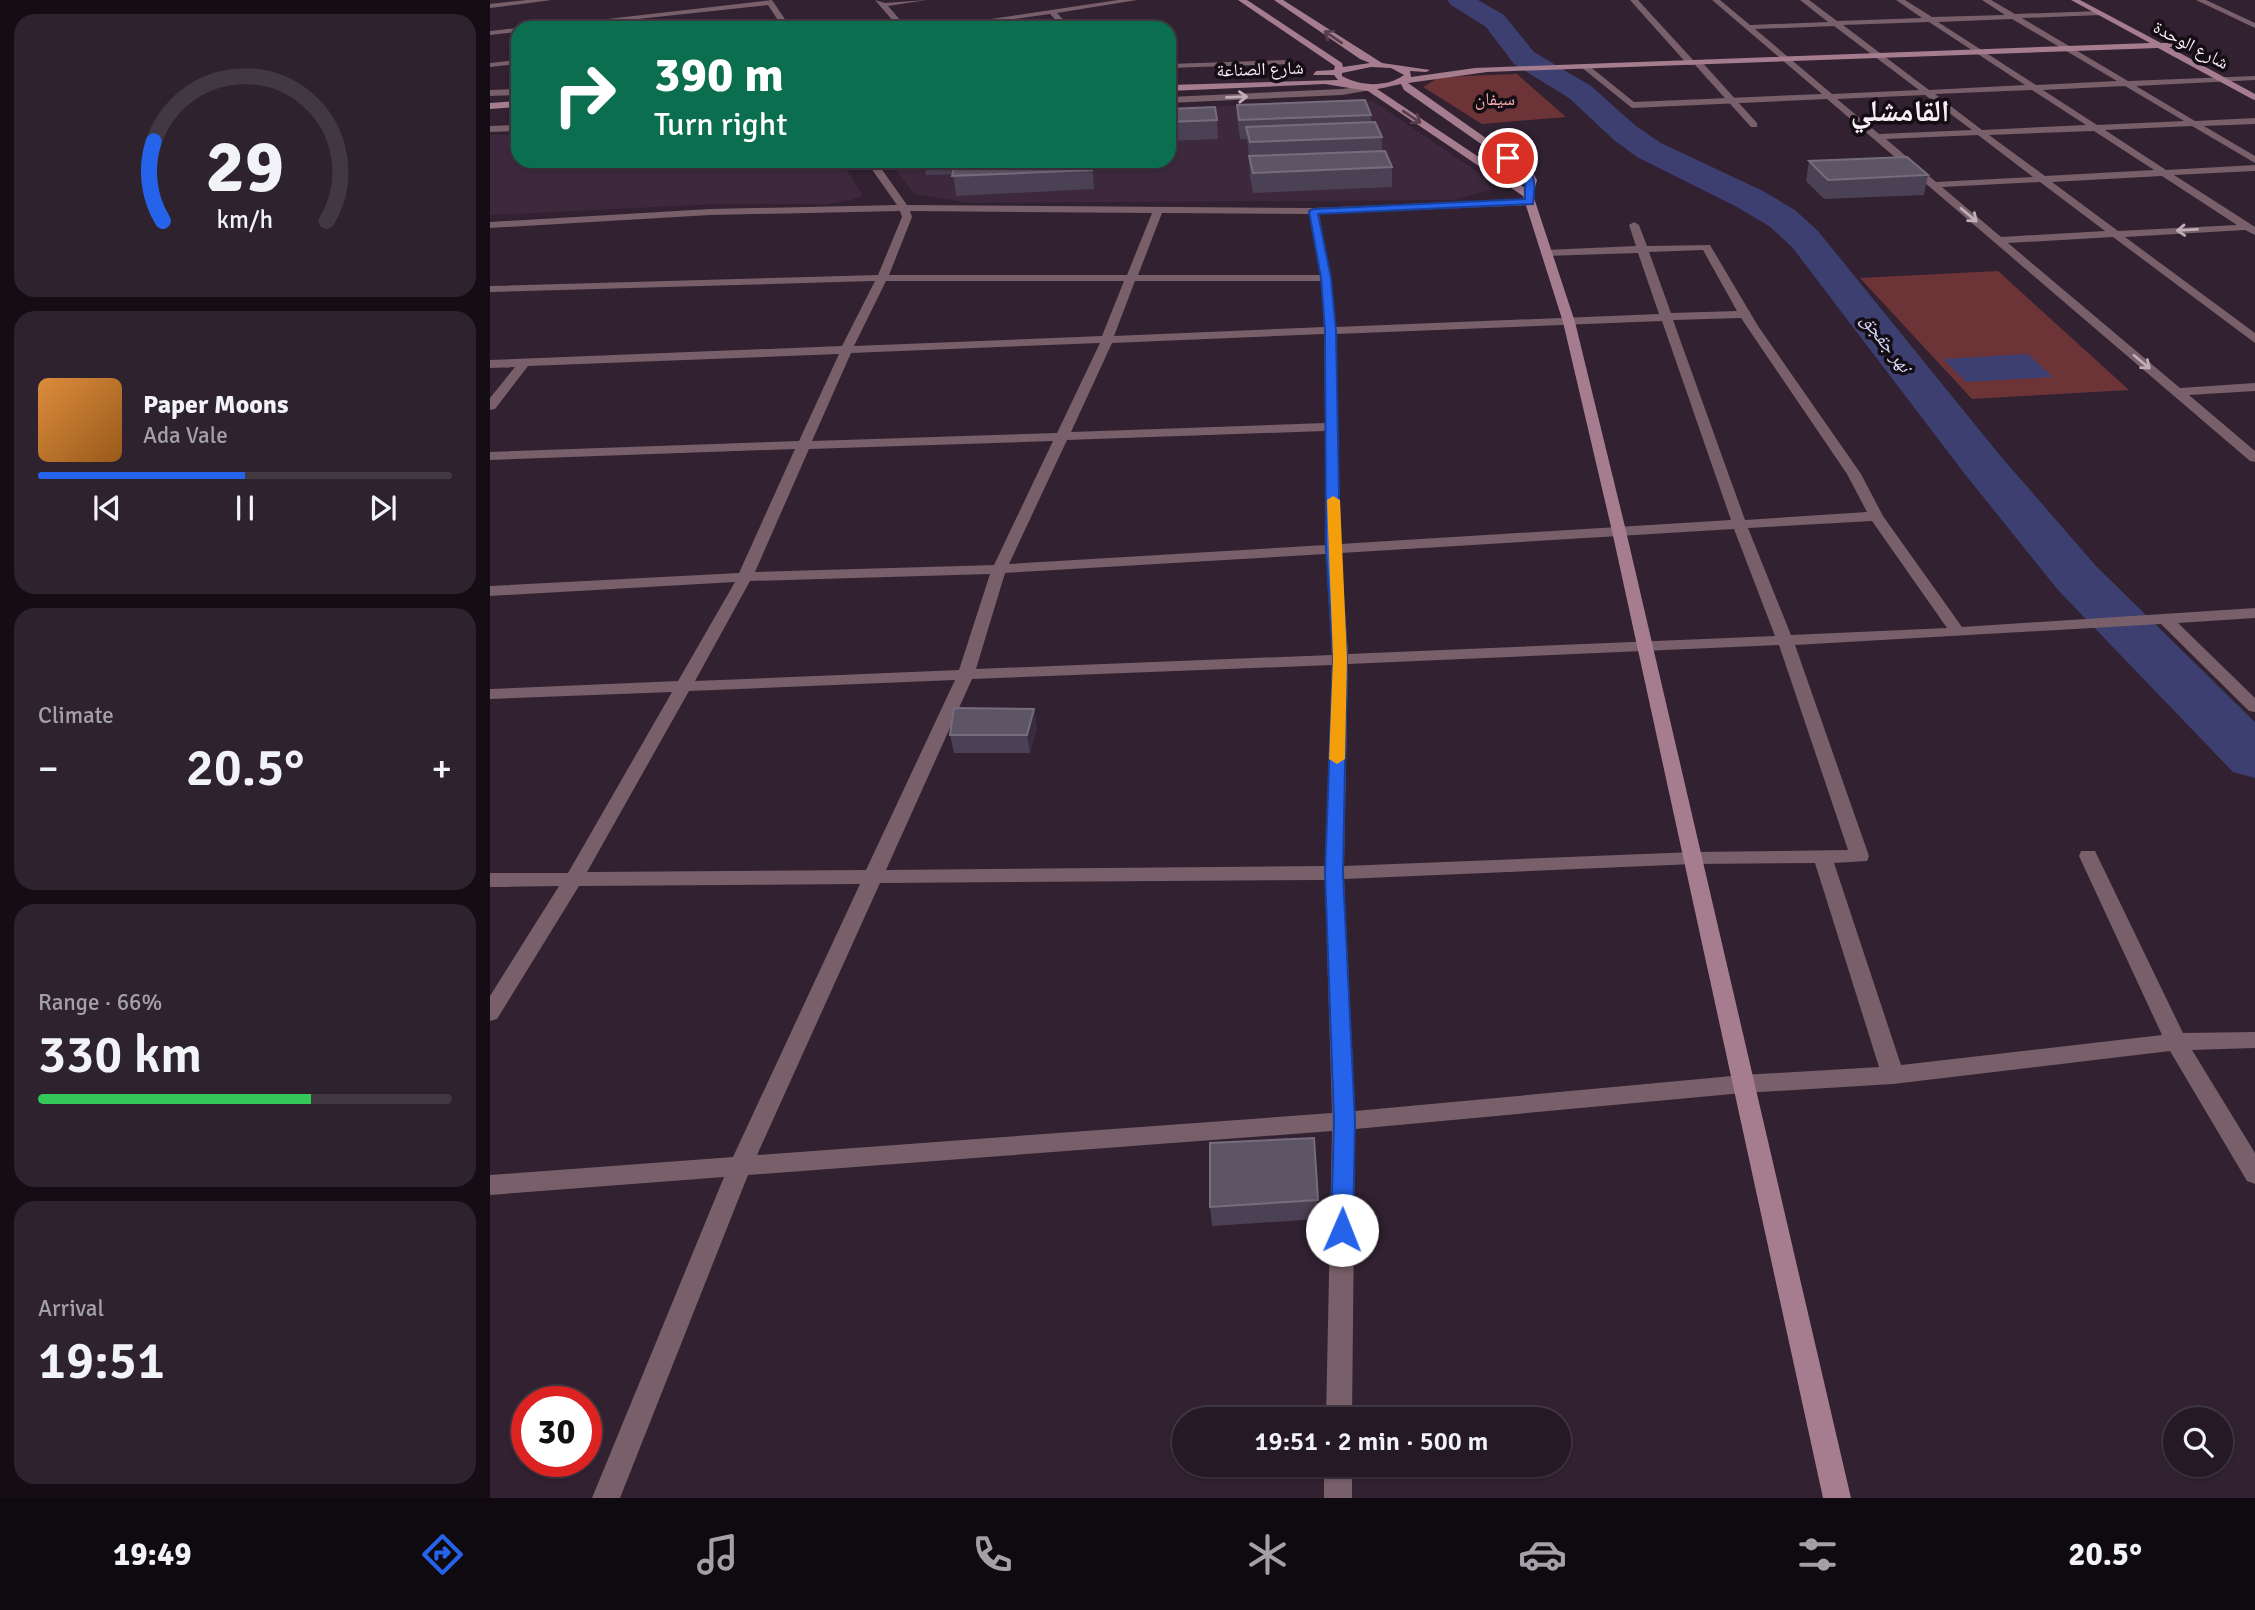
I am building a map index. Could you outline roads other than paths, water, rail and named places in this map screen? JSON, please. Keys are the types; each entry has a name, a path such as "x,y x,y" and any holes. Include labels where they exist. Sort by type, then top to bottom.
{"street":[{"path":"490,6 546,0 551,21"},
{"path":"881,2 923,0"},
{"path":"982,21 1133,0"},
{"path":"1242,0 1335,61 1340,67 1339,79 1371,89 1529,199"},
{"path":"1278,0 1363,57 1408,73 1403,81"},
{"path":"1634,0 1694,63"},
{"path":"1716,0 2255,458"},
{"path":"1804,0 2255,339"},
{"path":"1900,0 2253,228"},
{"path":"1986,0 2255,160"},
{"name":"شارع الوحدة","path":"2075,0 2255,97"},
{"name":"شارع الوحدة","path":"2086,0 2255,90"},
{"path":"2200,0 2255,26"},
{"path":"604,21 769,2 782,21"},
{"path":"881,2 897,21"},
{"path":"1051,11 1060,21"},
{"path":"1747,27 2099,13"},
{"path":"490,33 511,31"},
{"path":"1176,78 1338,72 1355,66 1485,70 2171,45"},
{"path":"1176,66 1288,62"},
{"path":"490,65 511,63"},
{"path":"1585,66 1632,105 2255,78"},
{"path":"1176,100 1371,89 1403,81 1485,70"},
{"path":"1403,81 1407,89 1528,172 1532,180 1529,199 1569,322 1619,531 1837,1498"},
{"name":"شارع الصناعة","path":"1176,88 1325,82 1353,84"},
{"path":"1353,84 1386,85"},
{"path":"490,93 511,92"},
{"path":"490,106 511,104"},
{"path":"490,116 511,114"},
{"path":"1878,137 2255,121"},
{"path":"490,129 511,128"},
{"path":"490,1013 575,877 745,577 845,351 883,278 907,217 904,208 876,168"},
{"path":"1934,185 2255,168"},
{"path":"490,225 710,212 904,208 1313,211 1529,199"},
{"path":"606,1498 740,1167 965,674 999,569 1106,340 1158,210"},
{"path":"1313,211 1326,278 1330,331 1333,549 1340,658 1334,873 1344,1121 1339,1407"},
{"path":"490,880 575,877 1334,873 1694,858 1860,856 1785,640 1739,524 1634,225"},
{"path":"1999,240 2253,228"},
{"path":"1545,253 1706,247 1745,314 1956,631"},
{"path":"490,289 883,278 1326,278"},
{"path":"490,364 1745,314"},
{"path":"490,406 525,362"},
{"path":"2178,392 2255,387"},
{"path":"490,456 1333,427"},
{"path":"490,591 745,577 999,569 1877,516"},
{"path":"490,694 1646,647 2020,629 2255,613"},
{"path":"2165,619 2255,707"},
{"path":"1822,855 1893,1075"},
{"path":"2088,856 2176,1041 2255,1174"},
{"path":"490,1185 1344,1121 1743,1084 1893,1075 2176,1041 2255,1040"},
{"path":"1338,1477 1338,1498"}],"lane":[{"path":"1694,63 1754,125"}],"water":[{"path":"2028,354 2053,377 1966,382 1943,359"}],"waterway":[{"name":"نهر جقجق","path":"1460,0 1495,21 1524,58 1580,92 1625,133 1649,150 1750,199 1782,218 1805,239 1981,463 2077,578 2255,758"}],"district":[{"name":"القامشلي","path":"1900,111"}],"park label":[{"name":"سيفان","path":"1495,99"}]}
